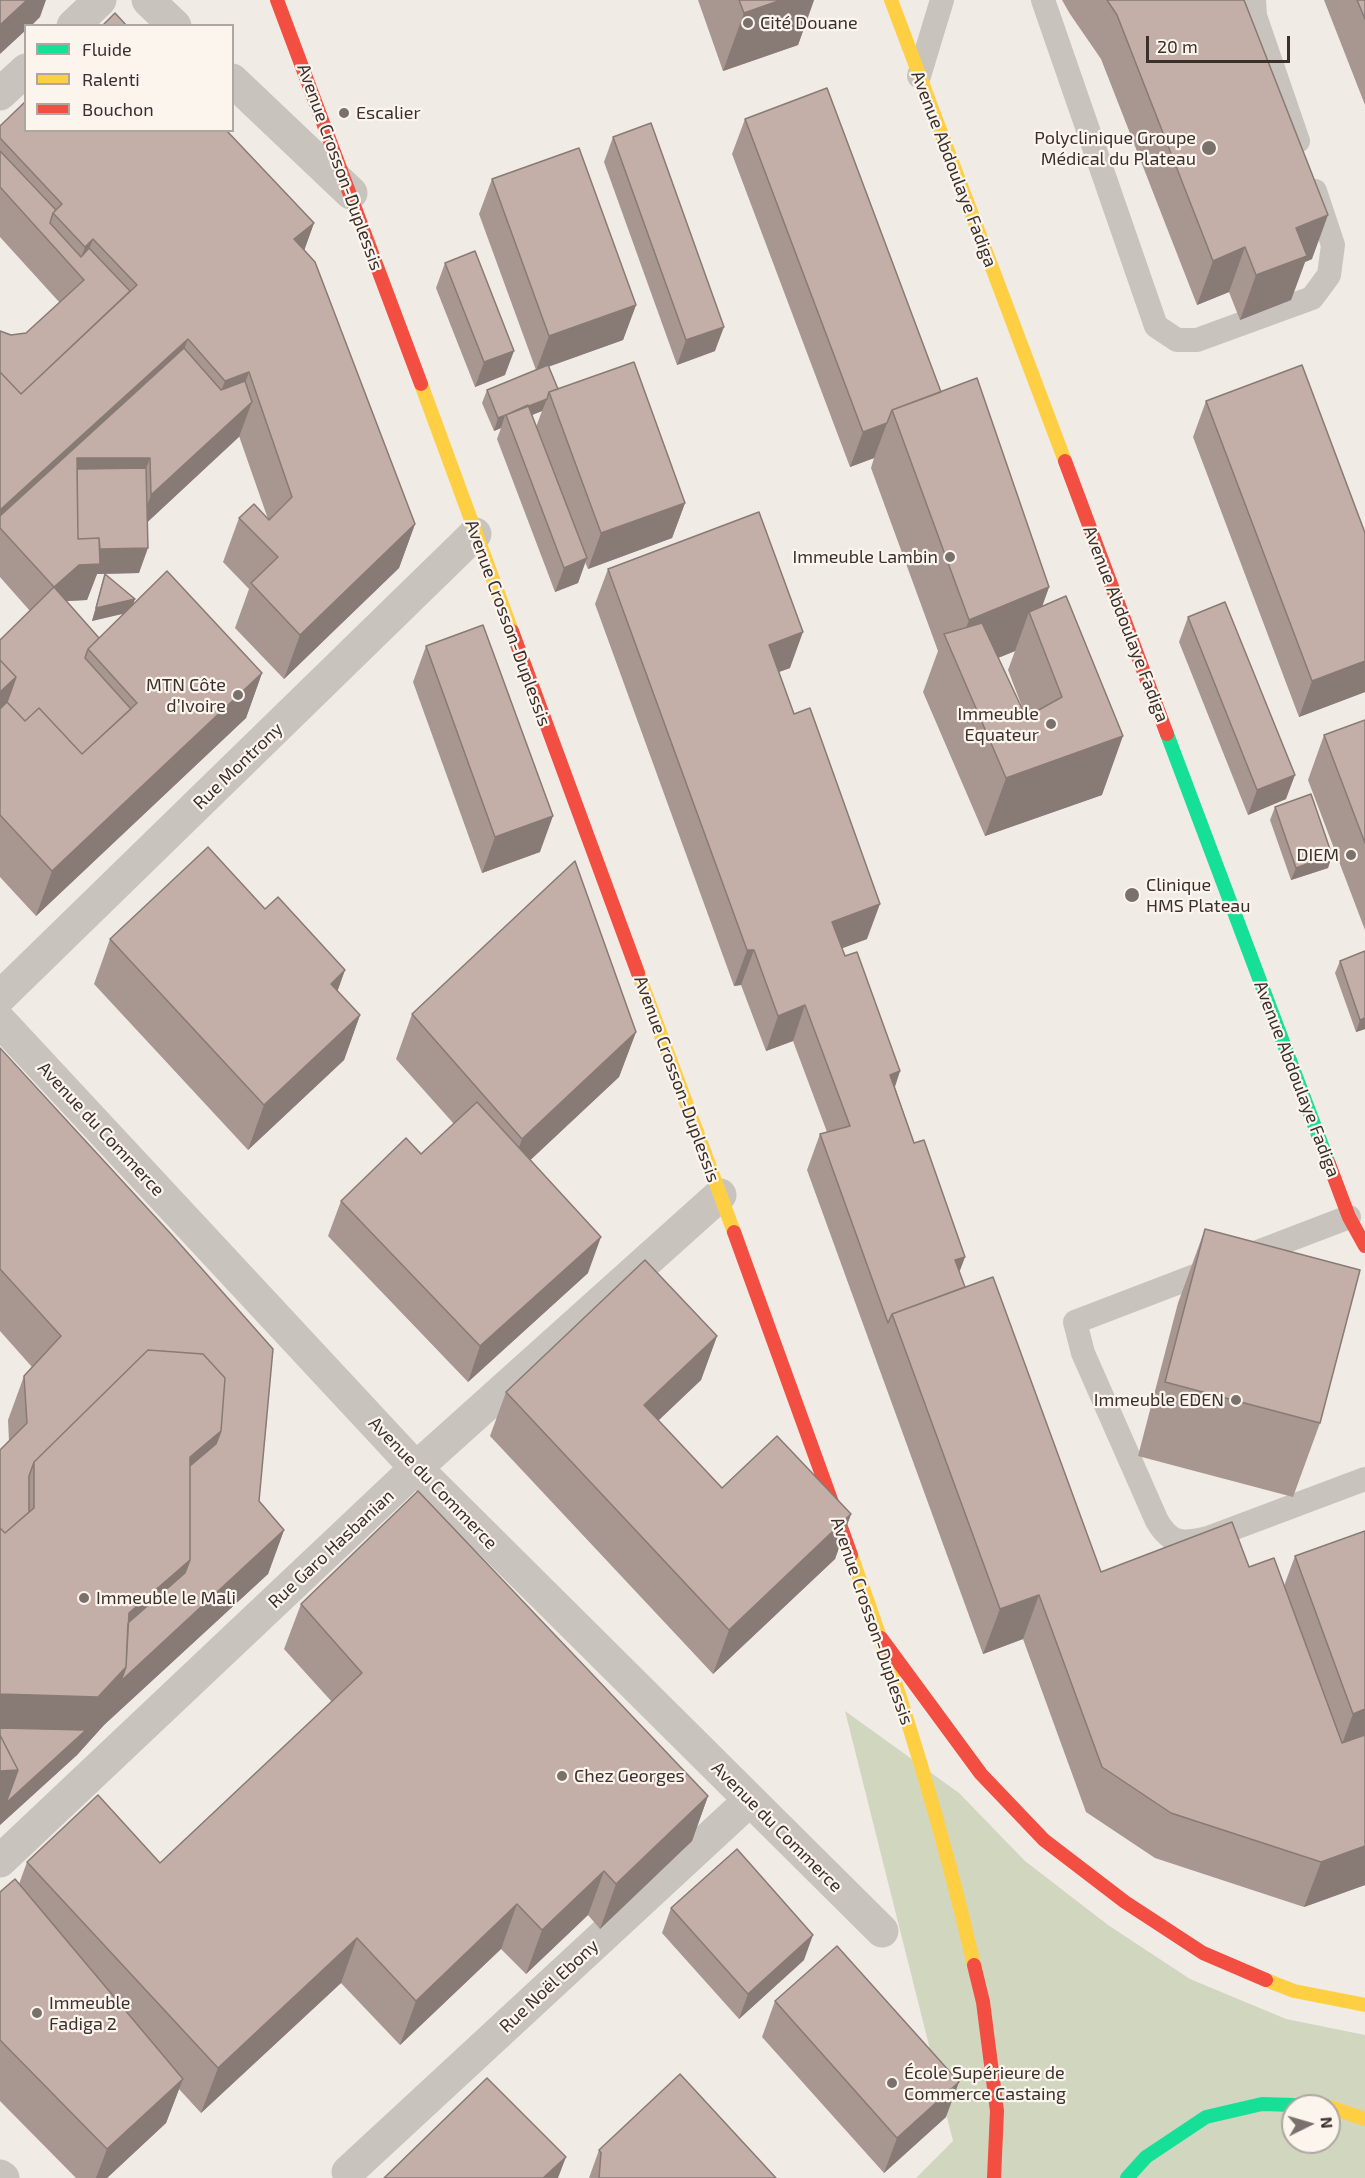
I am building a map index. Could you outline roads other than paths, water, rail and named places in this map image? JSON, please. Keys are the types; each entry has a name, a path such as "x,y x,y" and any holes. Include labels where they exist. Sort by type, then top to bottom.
{"main road":[{"name":"Avenue Crosson-Duplessis","path":"278,0 720,1195 881,1638 932,1801 959,1898 983,2002 997,2111 994,2178"},
{"name":"Avenue Abdoulaye Fadiga","path":"891,0 1348,1217 1365,1246"},
{"path":"881,1638 981,1774 1044,1840 1125,1902 1203,1953 1294,1991 1365,2005"},
{"path":"1127,2178 1146,2157 1206,2117 1262,2104 1281,2105"},
{"path":"1341,2111 1365,2118"}],"street":[{"path":"75,24 100,0"},
{"path":"148,0 173,24"},
{"path":"0,94 24,72"},
{"path":"234,82 351,193"},
{"name":"Rue Montrony","path":"0,997 476,534"},
{"name":"Avenue du Commerce","path":"0,1021 416,1468 882,1931"},
{"name":"Rue Garo Hasbanian","path":"0,1861 416,1468 720,1195"},
{"name":"Rue Noël Ebony","path":"348,2172 750,1800"}],"lane":[{"path":"920,76 942,0"},
{"path":"1043,0 1156,326 1177,340 1197,340 1312,297 1329,275 1333,244 1256,16 1254,0"},
{"path":"1348,1217 1076,1322 1083,1353 1157,1521 1164,1533 1176,1541 1190,1542 1208,1538 1365,1479"}],"place":[{"name":"Cité Douane","path":"748,23"},
{"name":"Escalier","path":"344,113"},
{"name":"Polyclinique Groupe Médical du Plateau","path":"1209,148"},
{"name":"Immeuble Lambin","path":"950,557"},
{"name":"MTN Côte d’Ivoire","path":"238,695"},
{"name":"Immeuble Equateur","path":"1051,724"},
{"name":"DIEM","path":"1351,855"},
{"name":"Clinique HMS Plateau","path":"1132,895"},
{"name":"Immeuble EDEN","path":"1236,1400"},
{"name":"Immeuble le Mali","path":"84,1598"},
{"name":"Chez Georges","path":"562,1776"},
{"name":"Immeuble Fadiga 2","path":"37,2013"},
{"name":"École Supérieure de Commerce Castaing","path":"892,2083"}]}
